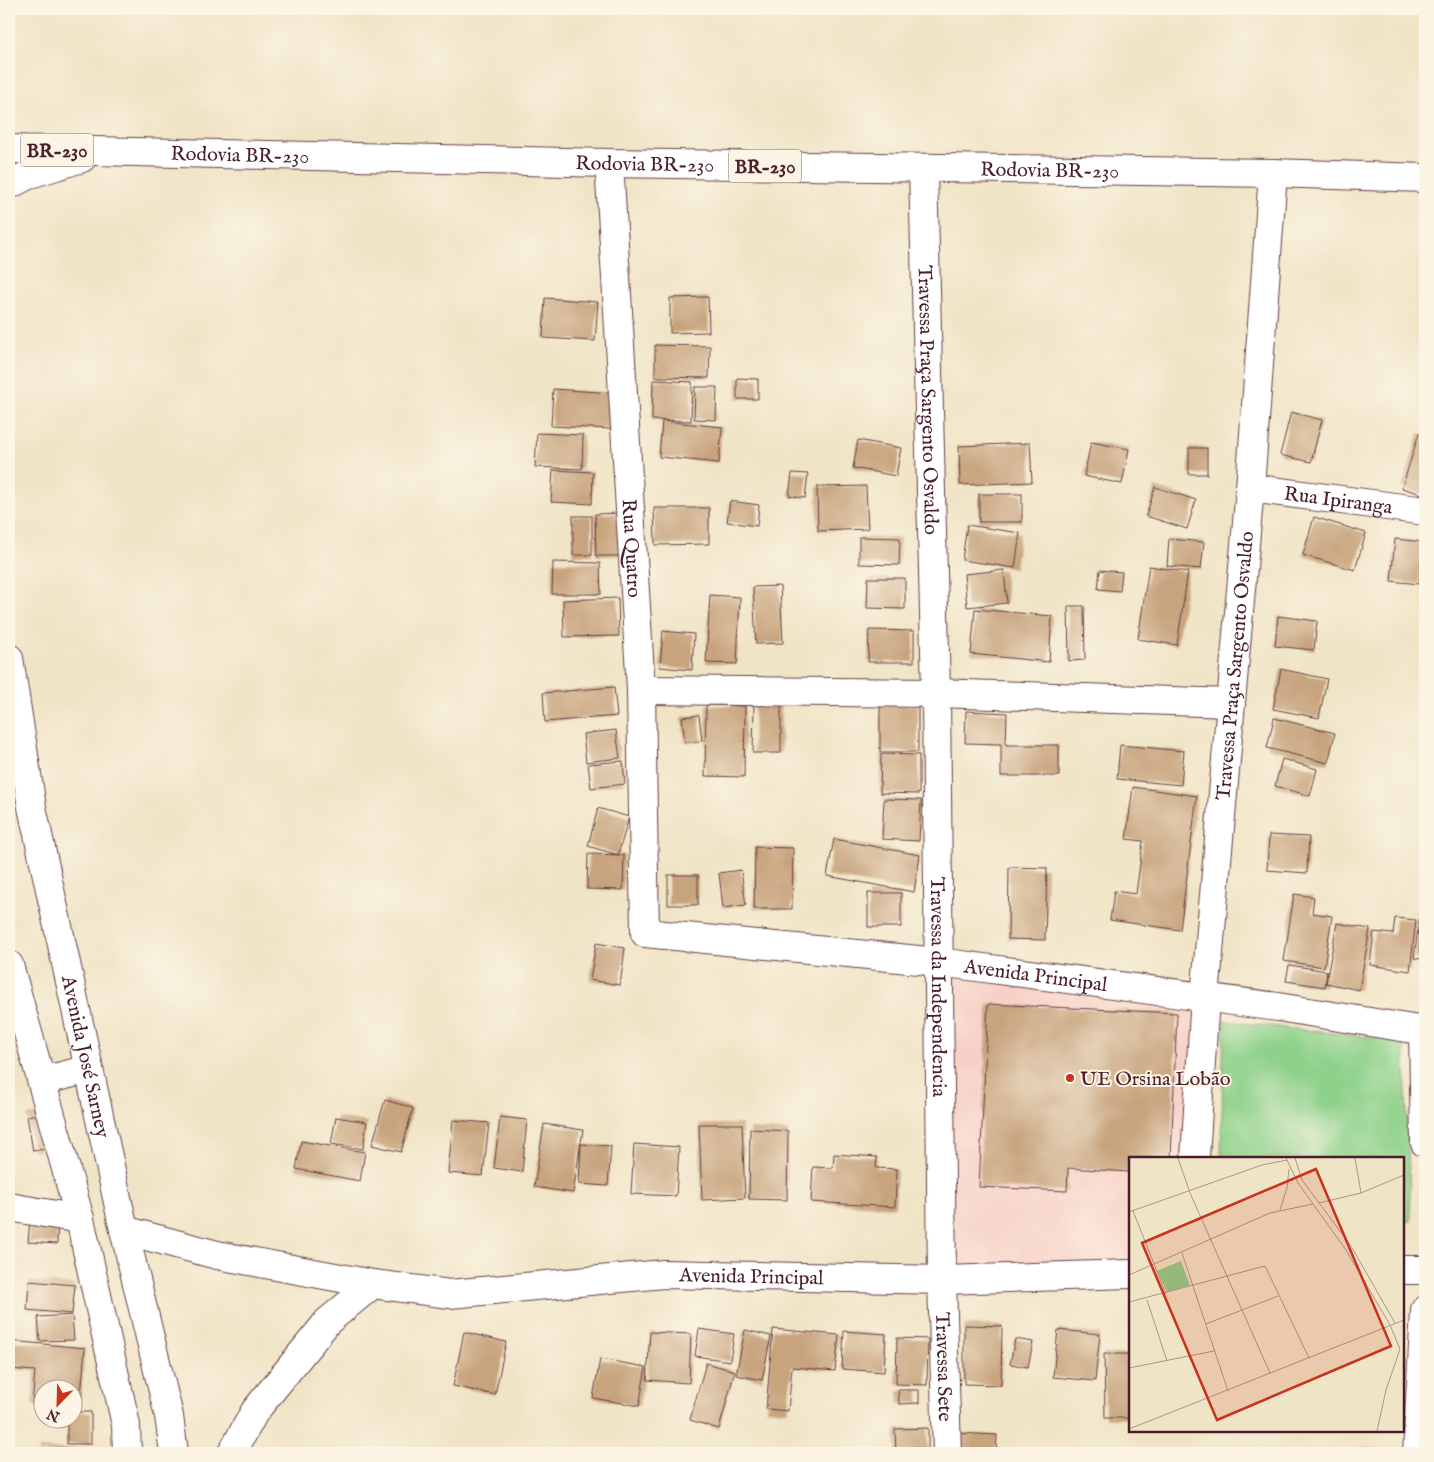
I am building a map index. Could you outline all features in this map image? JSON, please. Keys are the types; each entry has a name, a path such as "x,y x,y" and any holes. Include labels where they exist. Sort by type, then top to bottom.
{"street":[{"name":"BR-230","path":"9,149 105,151"},
{"name":"Rodovia BR-230","path":"105,151 608,163 1425,178"},
{"path":"9,185 30,174 105,151"},
{"name":"Rua Quatro","path":"608,163 641,690 645,933"},
{"name":"Travessa Praça Sargento Osvaldo","path":"923,168 936,693"},
{"name":"Travessa Praça Sargento Osvaldo","path":"1194,1157 1250,488 1274,174"},
{"name":"Rua Ipiranga","path":"1250,488 1425,511"},
{"name":"Avenida José Sarney","path":"9,658 32,807 124,1230 169,1416 174,1453"},
{"path":"641,690 936,693 1232,704"},
{"name":"Travessa da Independencia","path":"936,693 942,1280"},
{"name":"Avenida Principal","path":"645,933 939,962 1278,1006 1424,1031"},
{"path":"9,965 80,1219 126,1425 127,1453"},
{"path":"1424,1031 1425,1143"},
{"path":"42,1082 89,1069"},
{"path":"9,1207 80,1219"},
{"name":"Avenida Principal","path":"124,1230 217,1255 373,1284 450,1294 664,1274 942,1280 1129,1274"},
{"path":"1404,1270 1425,1270"},
{"name":"Travessa Sete","path":"942,1280 947,1453"},
{"path":"232,1453 255,1411 328,1321 373,1284"},
{"path":"1417,1453 1425,1310"}],"shaded area":[{"name":"UE Orsina Lobão","path":"939,962 1205,997 1195,1157 1129,1157 1129,1274 942,1280"}],"green space":[{"path":"1224,1021 1404,1041 1411,1221 1404,1221 1404,1157 1221,1157"}],"building":[{"path":"708,297 709,332 670,333 670,298"},
{"path":"545,298 598,302 595,341 543,338"},
{"path":"655,345 710,346 709,378 655,377"},
{"path":"737,378 758,379 758,399 737,399"},
{"path":"653,380 692,382 691,421 652,420"},
{"path":"695,387 717,387 716,420 694,419"},
{"path":"553,389 613,393 611,429 551,426"},
{"path":"1291,412 1322,420 1311,462 1280,455"},
{"path":"662,421 722,427 719,463 659,457"},
{"path":"537,433 583,435 582,469 535,467"},
{"path":"1419,433 1425,435 1425,495 1402,488"},
{"path":"858,440 901,448 896,476 853,468"},
{"path":"1091,442 1129,449 1122,484 1084,476"},
{"path":"1030,443 1032,482 960,485 959,446"},
{"path":"1189,448 1207,448 1207,474 1189,474"},
{"path":"553,470 593,472 592,504 551,502"},
{"path":"792,473 808,474 805,498 789,496"},
{"path":"866,486 868,529 818,531 817,487"},
{"path":"1155,487 1196,500 1187,529 1146,516"},
{"path":"979,494 1022,494 1022,522 979,522"},
{"path":"730,501 759,505 757,526 727,522"},
{"path":"654,508 709,508 709,544 655,545"},
{"path":"620,513 621,556 596,556 595,514"},
{"path":"573,516 592,516 592,555 573,555"},
{"path":"1314,517 1366,533 1355,570 1303,555"},
{"path":"967,525 1020,533 1015,568 962,560"},
{"path":"859,537 900,538 899,565 859,564"},
{"path":"1169,539 1204,542 1201,569 1167,566"},
{"path":"1395,539 1424,542 1419,584 1391,581"},
{"path":"553,562 600,563 601,594 552,594"},
{"path":"1149,566 1188,572 1177,645 1138,639"},
{"path":"1004,570 1007,603 967,607 964,574"},
{"path":"1100,570 1122,572 1120,591 1098,589"},
{"path":"868,578 905,578 905,609 867,608"},
{"path":"780,586 783,643 756,644 753,587"},
{"path":"710,595 740,597 737,664 706,663"},
{"path":"618,598 619,636 564,637 563,600"},
{"path":"1068,606 1084,606 1085,660 1069,661"},
{"path":"975,609 1052,616 1049,662 971,654"},
{"path":"1278,616 1317,621 1314,650 1275,646"},
{"path":"869,630 914,631 914,662 868,662"},
{"path":"663,631 694,634 692,670 660,667"},
{"path":"1281,669 1327,679 1319,718 1273,709"},
{"path":"614,687 617,716 545,722 543,693"},
{"path":"754,704 781,704 781,753 753,753"},
{"path":"706,705 745,706 744,777 705,776"},
{"path":"880,705 918,705 918,752 880,752"},
{"path":"966,711 1007,713 1006,745 1059,745 1059,776 1001,776 1001,744 965,743"},
{"path":"699,715 702,741 685,743 682,717"},
{"path":"1274,718 1335,733 1328,763 1267,748"},
{"path":"616,730 620,758 586,762 583,734"},
{"path":"1120,745 1184,751 1181,785 1117,779"},
{"path":"881,754 919,755 919,794 880,793"},
{"path":"1282,759 1317,769 1310,796 1275,786"},
{"path":"623,761 625,784 591,788 588,764"},
{"path":"1133,787 1197,796 1180,930 1110,920 1114,891 1136,894 1143,841 1126,839"},
{"path":"884,799 921,800 919,841 882,839"},
{"path":"598,808 629,817 618,855 588,846"},
{"path":"1269,835 1309,837 1307,873 1267,870"},
{"path":"834,839 920,855 914,892 827,876"},
{"path":"755,847 793,848 792,909 754,909"},
{"path":"588,854 624,855 623,890 587,889"},
{"path":"1009,867 1047,868 1045,940 1008,939"},
{"path":"741,870 746,905 723,908 719,873"},
{"path":"668,875 698,875 698,905 668,905"},
{"path":"868,893 901,893 901,927 868,927"},
{"path":"1294,894 1314,897 1312,913 1332,916 1324,967 1284,961"},
{"path":"1420,914 1425,915 1425,960 1414,958"},
{"path":"1395,918 1416,920 1410,971 1370,965 1374,932 1393,934"},
{"path":"1337,923 1370,929 1359,990 1326,983"},
{"path":"596,943 625,948 620,985 590,980"},
{"path":"1289,965 1327,971 1325,987 1286,981"},
{"path":"988,1004 1177,1013 1171,1157 1129,1157 1129,1172 1068,1168 1067,1191 979,1187"},
{"path":"385,1100 413,1108 401,1152 372,1145"},
{"path":"43,1113 49,1148 33,1151 27,1116"},
{"path":"336,1117 367,1122 363,1149 331,1144"},
{"path":"500,1117 527,1120 522,1172 494,1168"},
{"path":"453,1120 489,1123 483,1176 448,1173"},
{"path":"544,1124 583,1130 573,1193 534,1187"},
{"path":"699,1124 742,1124 745,1198 702,1200"},
{"path":"750,1129 788,1131 787,1200 749,1199"},
{"path":"301,1141 365,1152 360,1181 296,1169"},
{"path":"581,1144 611,1146 608,1186 579,1184"},
{"path":"634,1144 679,1147 676,1196 631,1194"},
{"path":"834,1154 877,1157 876,1168 897,1169 895,1207 811,1202 813,1167 833,1168"},
{"path":"30,1219 58,1221 57,1244 28,1242"},
{"path":"29,1281 75,1285 72,1314 27,1310"},
{"path":"72,1315 74,1340 40,1341 38,1317"},
{"path":"964,1325 1002,1326 1001,1385 964,1384"},
{"path":"699,1329 734,1334 730,1361 695,1356"},
{"path":"773,1329 839,1335 835,1371 792,1367 788,1411 766,1409"},
{"path":"745,1330 771,1336 762,1380 736,1375"},
{"path":"1058,1330 1100,1334 1095,1381 1053,1377"},
{"path":"844,1331 886,1334 884,1372 842,1369"},
{"path":"464,1332 506,1342 495,1395 453,1386"},
{"path":"650,1332 691,1334 689,1383 647,1380"},
{"path":"897,1338 928,1339 927,1385 896,1384"},
{"path":"1015,1339 1033,1342 1028,1367 1010,1364"},
{"path":"11,1341 85,1348 82,1385 82,1380 34,1380 35,1371 9,1369"},
{"path":"1104,1354 1129,1354 1129,1418 1105,1418"},
{"path":"600,1359 646,1367 639,1406 593,1398"},
{"path":"706,1363 735,1371 719,1429 690,1420"},
{"path":"898,1390 919,1390 919,1403 899,1404"},
{"path":"82,1412 91,1412 91,1444 67,1444 67,1430 82,1430"},
{"path":"928,1428 928,1453 896,1453 895,1429"},
{"path":"958,1433 997,1435 996,1453 957,1453"},
{"path":"1361,1447 1391,1451 1390,1453 1360,1453"},
{"path":"39,1448 91,1450 91,1453 39,1453"}],"place":[{"name":"UE Orsina Lobão","path":"1070,1078"}]}
